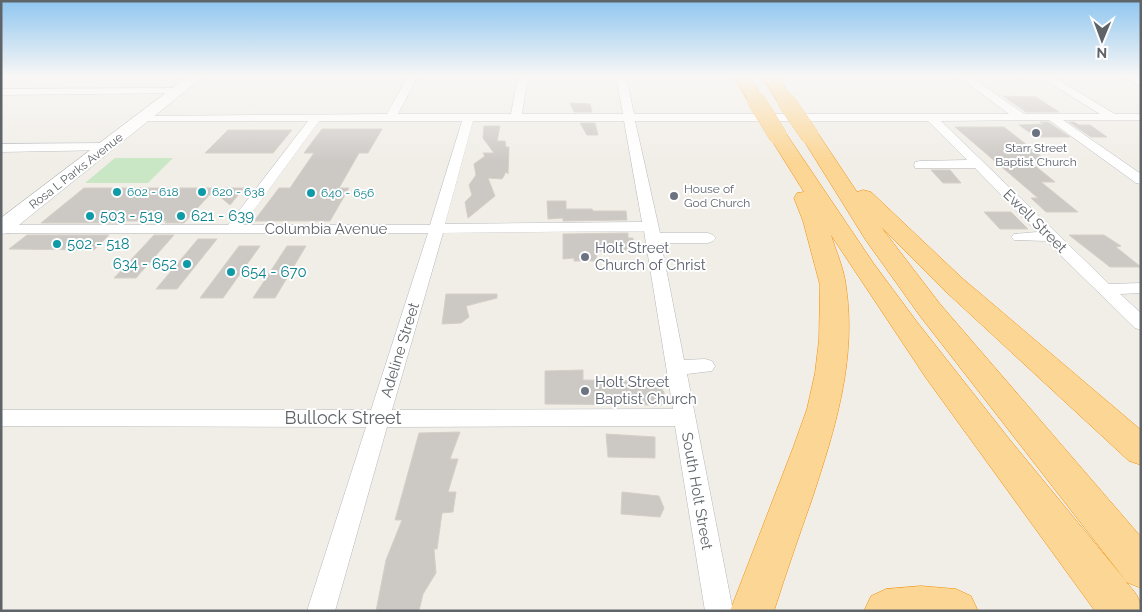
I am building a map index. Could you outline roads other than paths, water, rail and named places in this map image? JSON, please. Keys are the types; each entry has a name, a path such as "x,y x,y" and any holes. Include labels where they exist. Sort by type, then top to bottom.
{"highway":[{"path":"759,105 778,136 811,154 1039,362 1141,451"},
{"path":"788,105 857,257 914,339 978,425 1122,611"},
{"path":"752,611 823,410 831,373 834,340 833,285 815,221 805,202 811,154"},
{"path":"811,154 930,310 1141,568"},
{"path":"886,611 907,607 943,608 956,611"}],"street":[{"name":"Rosa L Parks Avenue","path":"1,228 161,105"},
{"path":"391,118 397,105"},
{"path":"516,118 518,105"},
{"name":"South Holt Street","path":"627,105 719,611"},
{"path":"1003,105 1021,117"},
{"path":"1093,105 1114,117"},
{"name":"Ewell Street","path":"931,117 1087,273 1107,289 1141,324"},
{"path":"1051,117 1141,180"},
{"path":"145,118 1141,117"},
{"path":"232,230 316,118"},
{"name":"Adeline Street","path":"321,611 467,128 468,118"},
{"path":"1,148 106,147"},
{"path":"920,165 978,164"},
{"name":"Columbia Avenue","path":"1,228 436,229 652,232 708,238"},
{"path":"1019,237 1050,236"},
{"path":"1107,289 1141,288"},
{"path":"676,367 705,366"},
{"name":"Bullock Street","path":"1,418 684,417"}],"place":[{"name":"Starr Street Baptist Church","path":"1036,133"},
{"name":"602 - 618","path":"117,192"},
{"name":"620 - 638","path":"202,192"},
{"name":"640 - 656","path":"311,193"},
{"name":"House of God Church","path":"674,196"},
{"name":"503 - 519","path":"90,216"},
{"name":"621 - 639","path":"181,216"},
{"name":"502 - 518","path":"57,244"},
{"name":"Holt Street Church of Christ","path":"585,257"},
{"name":"634 - 652","path":"187,264"},
{"name":"654 - 670","path":"231,272"},
{"name":"Holt Street Baptist Church","path":"585,391"}]}
